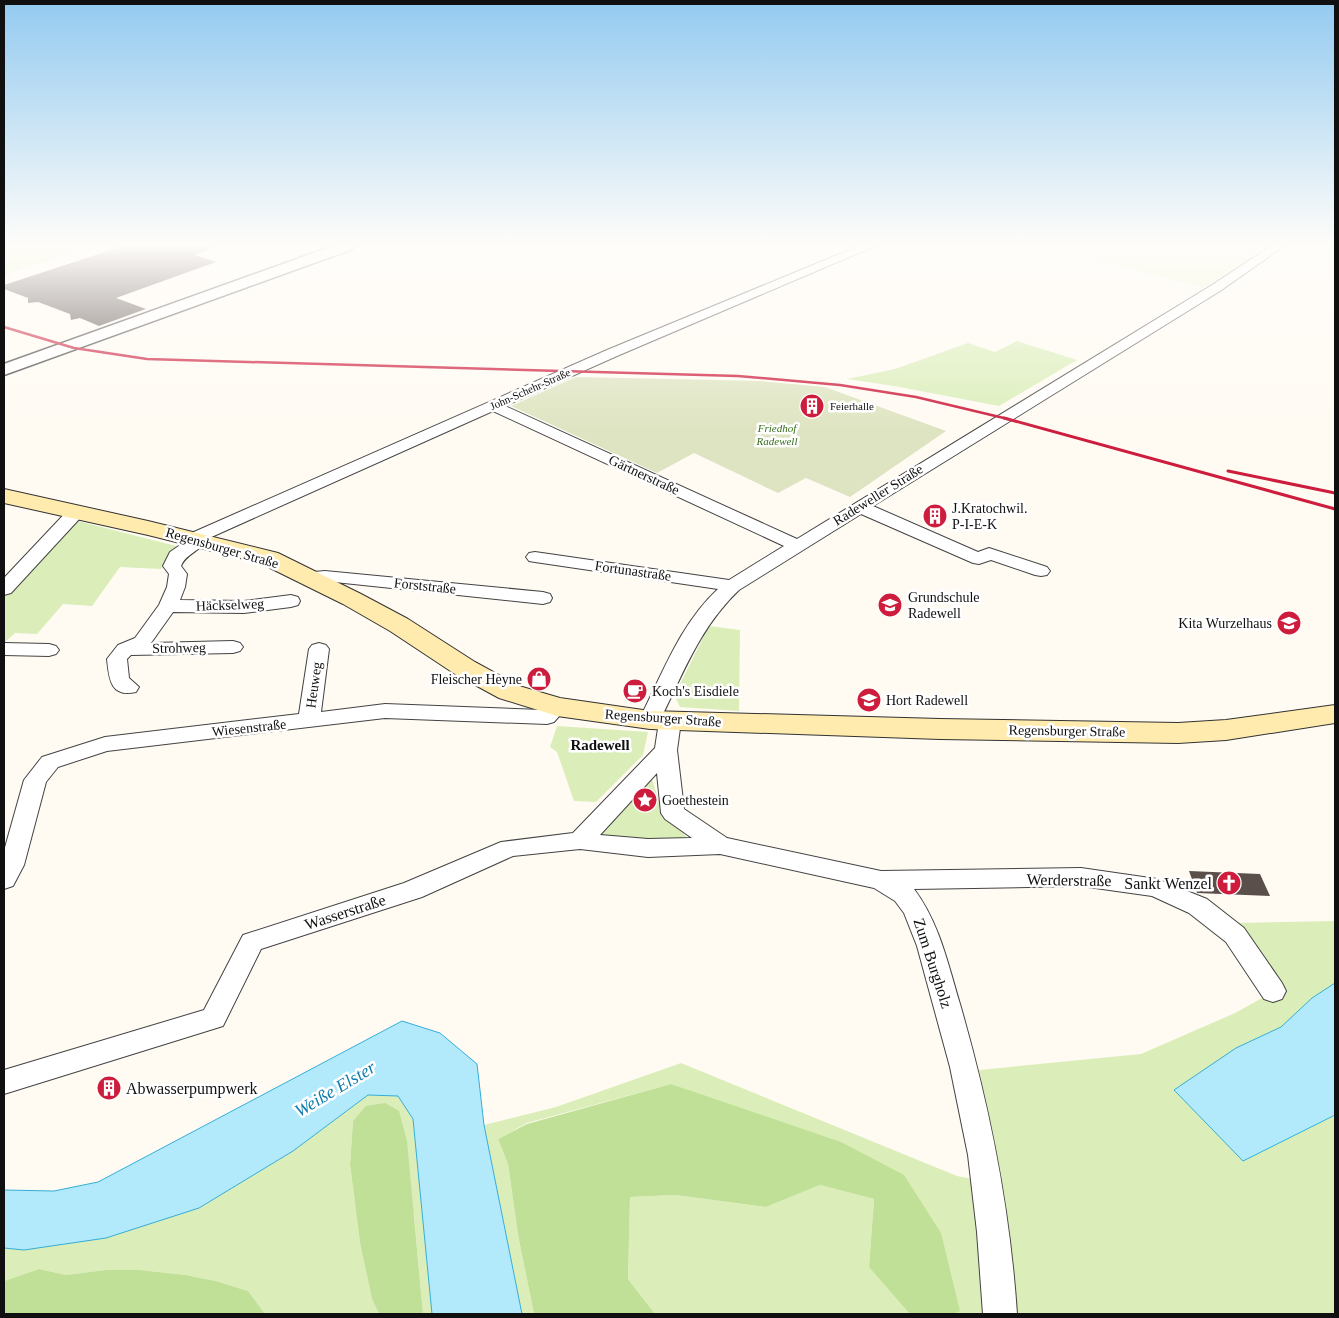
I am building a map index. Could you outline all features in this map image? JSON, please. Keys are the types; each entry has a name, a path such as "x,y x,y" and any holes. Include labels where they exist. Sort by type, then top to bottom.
{"main road":[{"name":"Regensburger Straße","path":"4,496 269,558 399,625 465,668 509,692 557,707 660,720 949,729 1178,733 1226,730 1335,714"}],"street":[{"path":"4,370 177,308"},
{"name":"John-Schehr-Straße","path":"168,606 176,588 178,574 172,566 176,556 196,540 612,353 722,308"},
{"name":"Radeweller Straße","path":"660,720 693,632 716,601 732,586 1184,308"},
{"name":"Gärtnerstraße","path":"493,406 796,545"},
{"path":"860,507 979,559 989,553 1041,571"},
{"path":"4,588 76,512"},
{"name":"Fortunastraße","path":"535,557 732,586"},
{"name":"Forststraße","path":"308,577 325,576 543,598"},
{"name":"Häckselweg","path":"168,606 244,607 291,601"},
{"path":"130,687 119,681 117,659 125,649 142,642 168,606"},
{"name":"Strohweg","path":"125,649 233,647"},
{"path":"4,649 48,650"},
{"name":"Heuweg","path":"309,721 319,649"},
{"name":"Wiesenstraße","path":"6,870 35,780 50,762 105,744 385,711 421,710 514,718 547,717 557,707"},
{"path":"580,841 666,750 660,720"},
{"name":"Zum Burgholz","path":"666,750 673,812 720,845 881,880 904,894 916,909 930,946 974,1106 983,1155 993,1232 998,1300"},
{"name":"Wasserstraße","path":"4,1082 213,1018 252,942 412,890 509,848 580,841 648,848 720,845"},
{"name":"Werderstraße","path":"881,880 1081,877 1156,888 1198,906 1234,935 1273,991"}],"green space":[{"path":"1017,341 1077,360 999,406 847,379 895,369 968,343 995,352"},
{"name":"Friedhof Radewell","path":"576,377 760,381 825,387 946,431 850,497 806,478 778,493 694,453 657,473 511,406"},
{"path":"74,520 180,547 170,556 161,569 120,567 92,606 63,604 37,634 15,633 4,643 4,595"},
{"path":"709,626 740,630 739,711 680,707 676,698 677,690"},
{"path":"557,726 648,732 643,755 596,802 574,801 557,752 550,747"},
{"path":"652,779 663,814 689,839 598,838"},
{"path":"1335,921 1335,1314 655,1314 628,1279 630,1197 675,1195 766,1207 820,1185 874,1199 869,1267 941,1233 755,1114 671,1084 527,1123 498,1139 508,1164 518,1235 534,1314 522,1314 484,1125 556,1107 681,1063 957,1176 973,1179 999,1168 979,1070 1141,1054 1235,1013 1282,987 1238,923"},
{"path":"671,1084 841,1142 904,1175 941,1233 960,1311 953,1314 910,1314 869,1267 874,1199 820,1185 766,1207 675,1195 630,1197 628,1279 655,1314 534,1314 518,1235 508,1164 498,1139 527,1124"},
{"path":"368,1095 398,1096 413,1119 432,1314 423,1314 414,1215 353,1121 350,1164 360,1243 372,1299 379,1314 265,1314 248,1291 216,1281 186,1275 140,1270 105,1270 66,1275 39,1269 4,1281 4,1248 24,1250 199,1208 293,1151"},
{"path":"385,1103 399,1111 407,1141 423,1314 379,1314 372,1299 360,1243 350,1164 353,1121 366,1106"},
{"path":"39,1269 66,1275 105,1270 140,1270 186,1275 216,1281 248,1291 265,1314 4,1314 4,1281"}],"water":[{"path":"1335,983 1335,1115 1243,1161 1174,1090 1236,1048 1281,1027 1312,998"},
{"name":"Weiße Elster","path":"402,1021 440,1033 477,1064 484,1125 522,1314 432,1314 413,1119 398,1096 368,1095 293,1151 199,1208 106,1238 24,1250 4,1248 4,1190 54,1191 98,1182"}],"building":[{"path":"53,308 146,309 99,326 80,318 71,320 70,314"},
{"name":"Sankt Wenzel","path":"1189,871 1260,874 1270,896 1197,893"}],"railway":[{"path":"4,327 74,348 147,359 738,376 840,385 916,397 1005,418"},
{"path":"1005,418 1335,509"},
{"path":"1228,471 1335,493"}],"place":[{"name":"Feierhalle","path":"812,406"},
{"name":"J.Kratochwil. P-I-E-K","path":"935,516"},
{"name":"Grundschule Radewell","path":"890,605"},
{"name":"Kita Wurzelhaus","path":"1289,623"},
{"name":"Fleischer Heyne","path":"539,679"},
{"name":"Koch's Eisdiele","path":"635,691"},
{"name":"Hort Radewell","path":"869,700"},
{"name":"Goethestein","path":"645,800"},
{"name":"Sankt Wenzel","path":"1229,883"},
{"name":"Abwasserpumpwerk","path":"109,1088"}],"district":[{"name":"Radewell","path":"600,745"}]}
